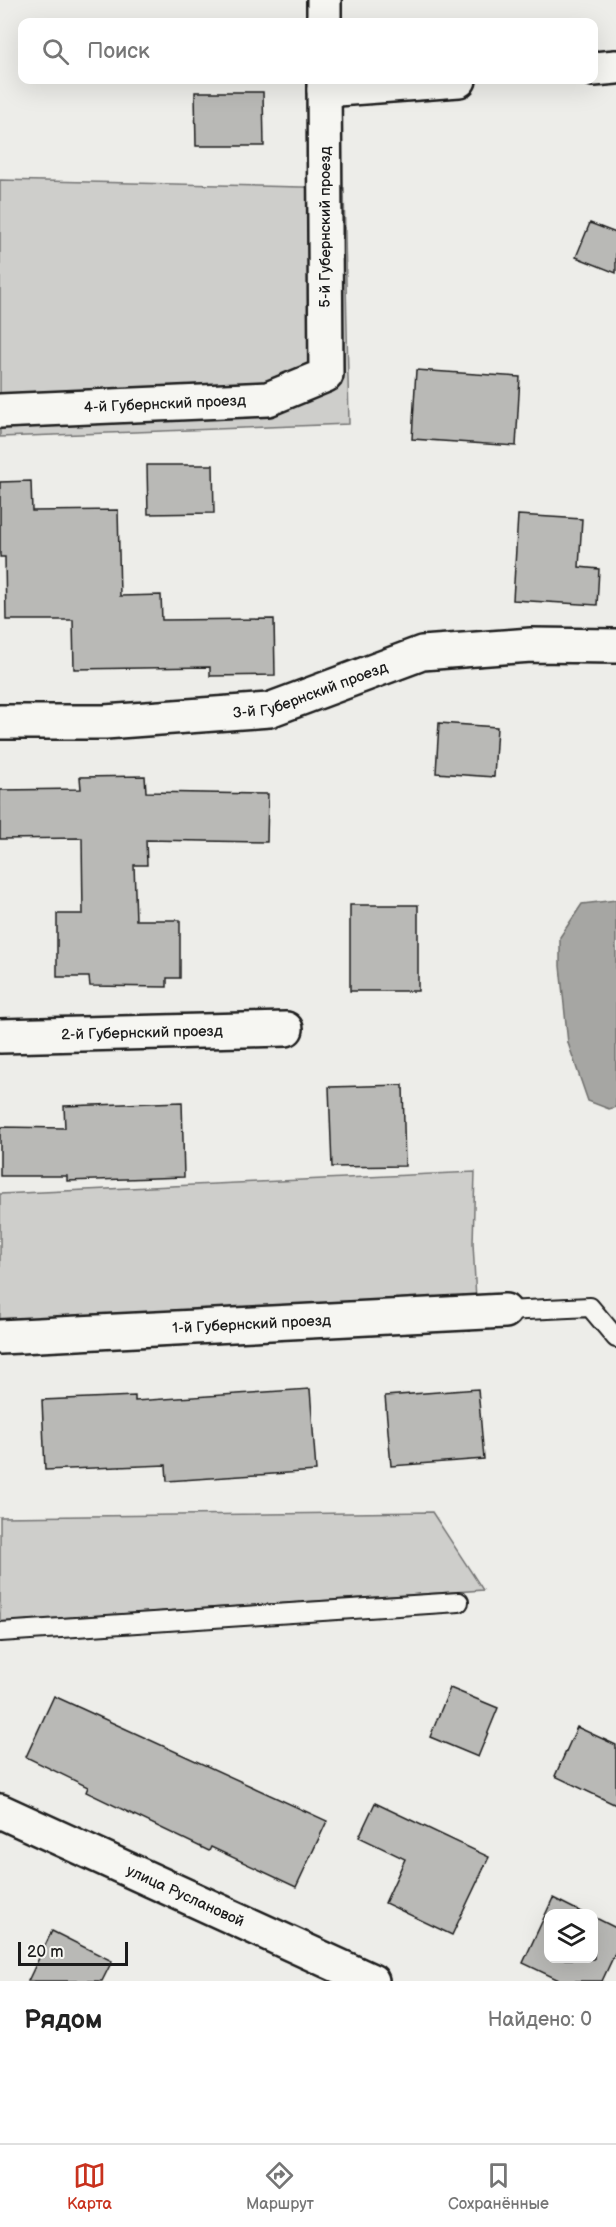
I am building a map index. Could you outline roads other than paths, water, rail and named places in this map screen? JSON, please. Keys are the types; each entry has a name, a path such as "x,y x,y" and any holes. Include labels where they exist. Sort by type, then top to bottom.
{"street":[{"path":"324,0 324,18"},
{"path":"598,69 616,67"},
{"path":"324,85 351,84"},
{"name":"5-й Губернский проезд","path":"324,85 326,375"},
{"name":"4-й Губернский проезд","path":"0,411 268,399 326,375"},
{"name":"3-й Губернский проезд","path":"0,722 105,722 269,710 422,653 531,645 616,646"},
{"name":"2-й Губернский проезд","path":"0,1036 286,1029"},
{"name":"1-й Губернский проезд","path":"0,1336 504,1311"},
{"name":"улица Руслановой","path":"0,1811 372,1981"}],"lane":[{"path":"504,1311 590,1307 616,1338"},
{"path":"0,1632 459,1602"}]}
